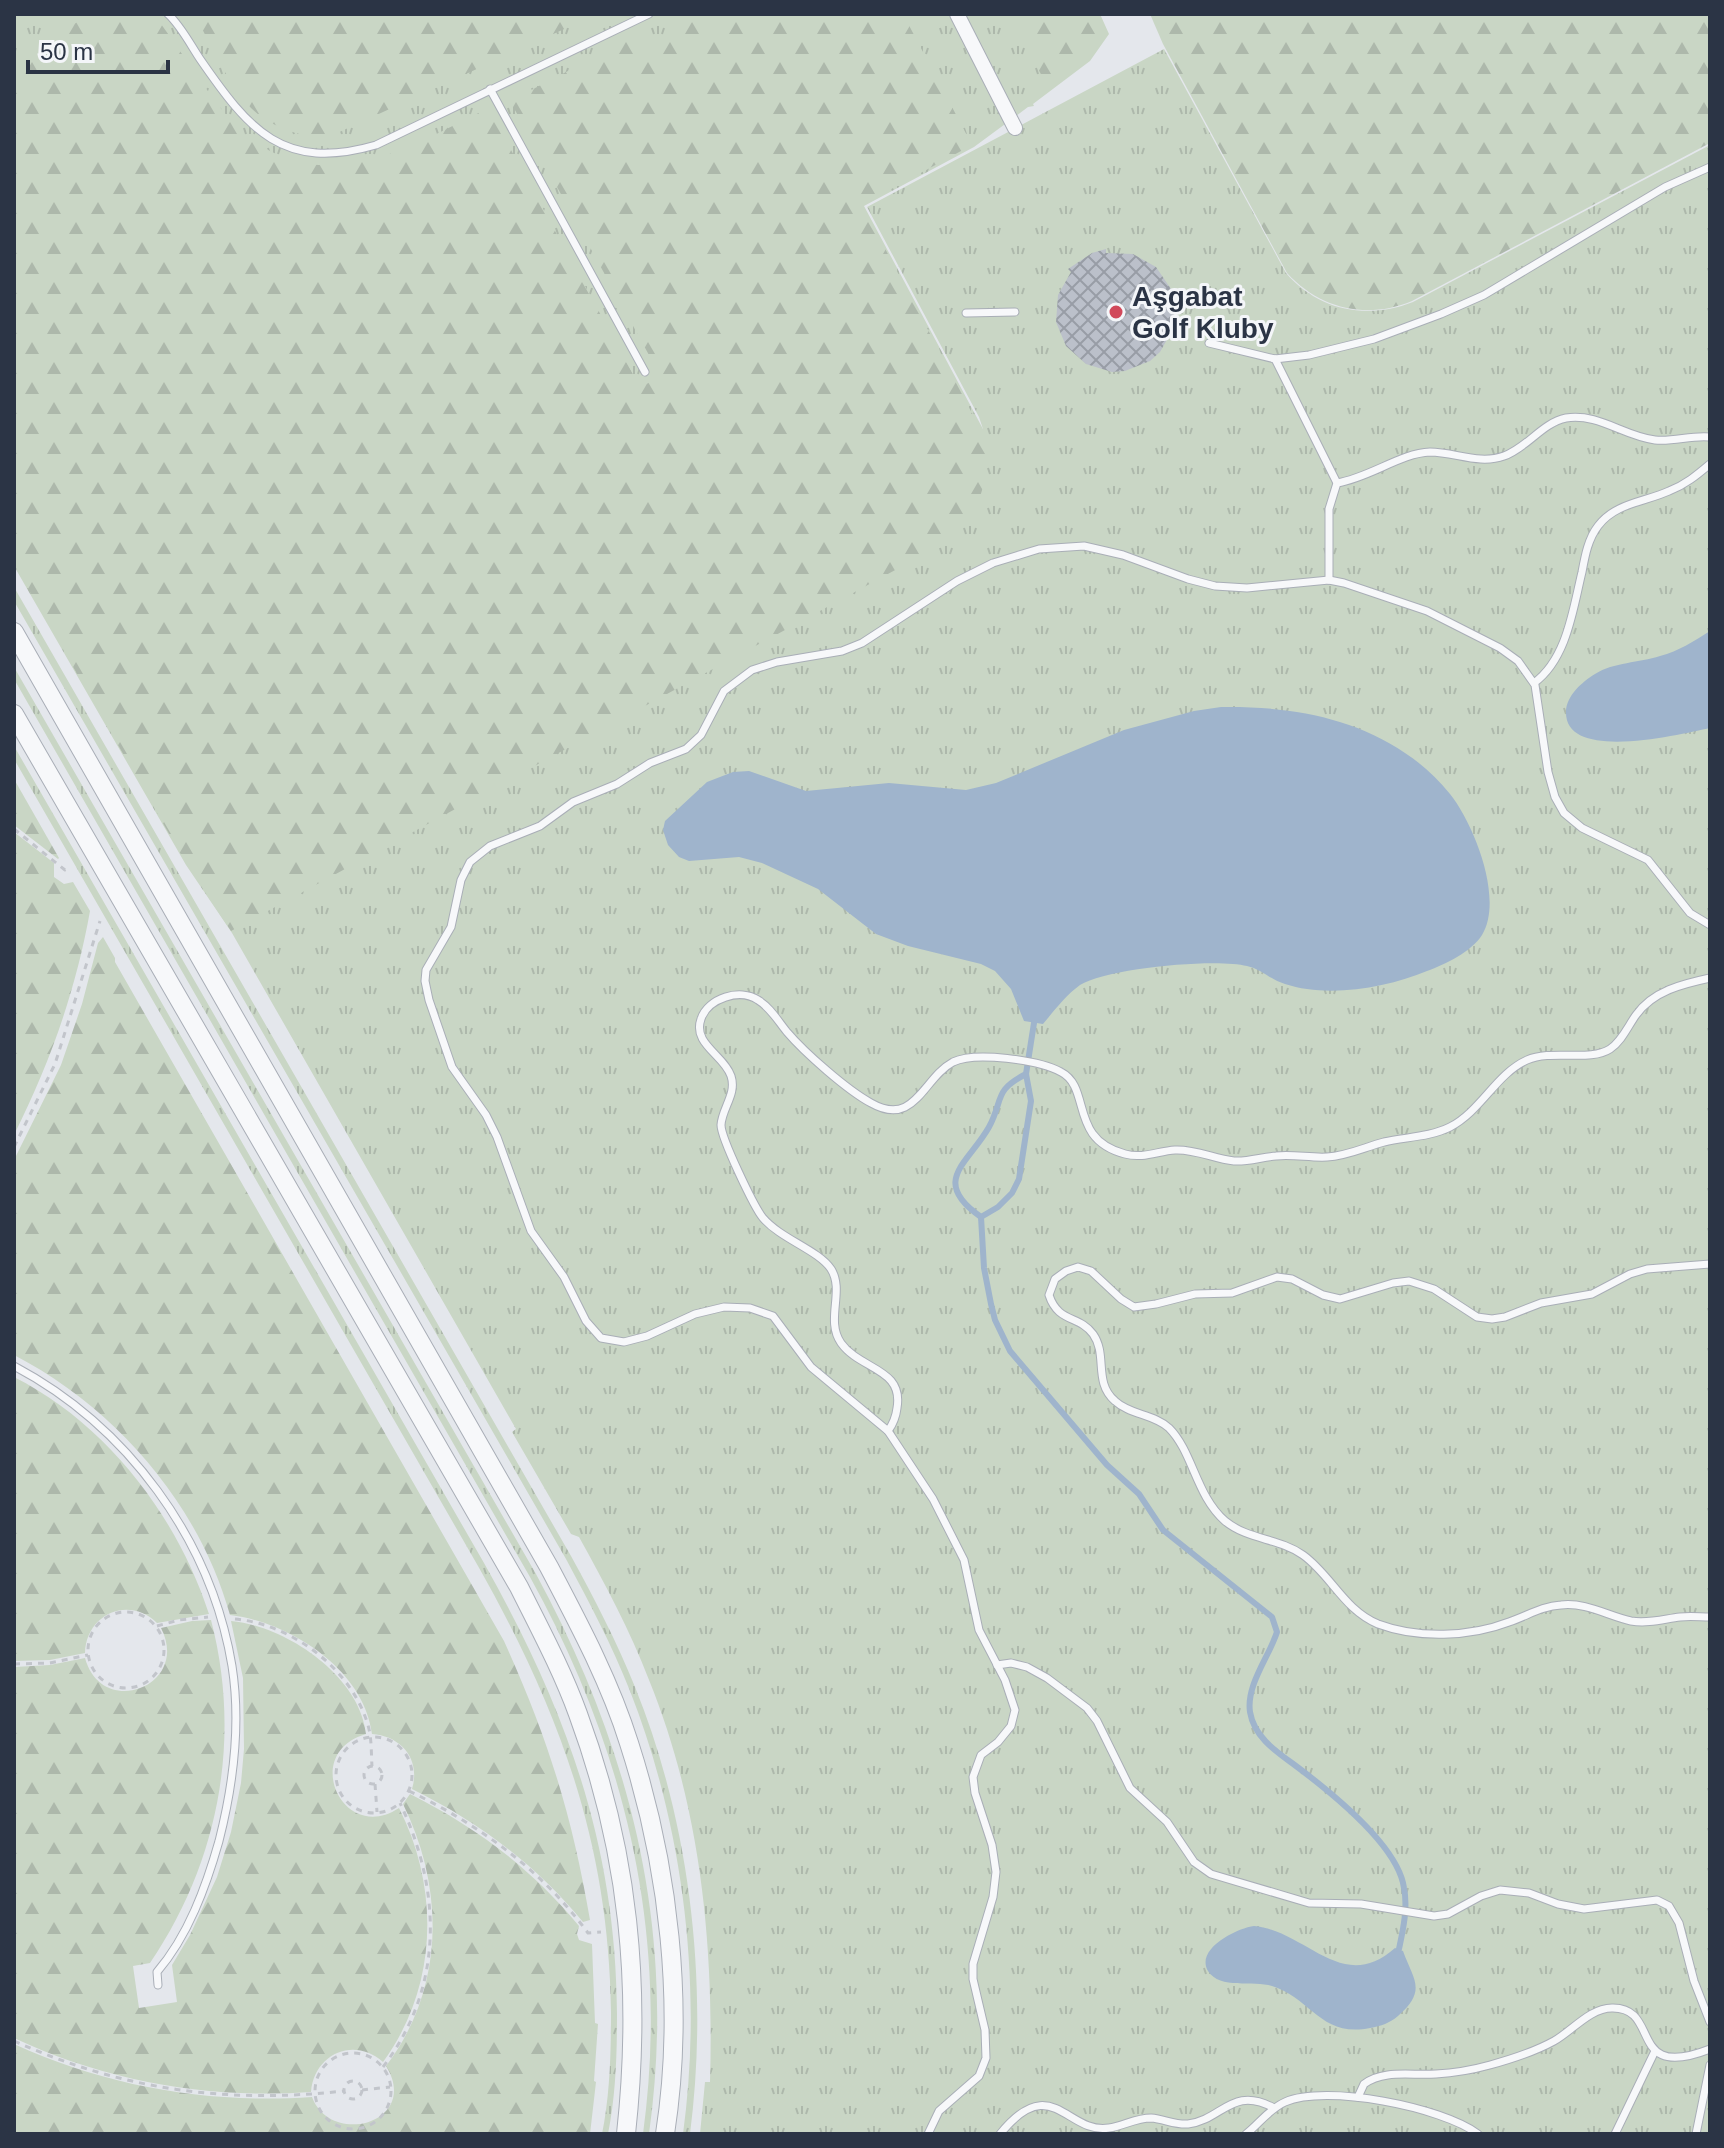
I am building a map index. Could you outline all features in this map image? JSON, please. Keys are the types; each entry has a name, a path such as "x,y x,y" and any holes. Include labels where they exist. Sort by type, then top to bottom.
{"street":[{"path":"957,14 1015,128"},
{"path":"14,632 549,1567 613,1699 629,1742 653,1831 667,1925 673,2013 670,2099 665,2134"},
{"path":"14,714 519,1587 560,1672 577,1712 604,1795 625,1886 634,2025 626,2134"}],"lane":[{"path":"168,14 241,114 259,132 302,152 321,155 347,153 376,145 649,14"},
{"path":"490,89 645,372"},
{"path":"1209,343 1275,359 1354,345 1461,306 1682,178 1710,167"},
{"path":"966,313 1015,312"},
{"path":"1275,359 1337,483 1329,509 1329,580"},
{"path":"1337,483 1354,480 1422,453 1495,459 1518,450 1548,426 1567,418 1602,421 1650,439 1710,437"},
{"path":"1534,683 1546,672 1559,650 1574,605 1587,549 1601,522 1626,506 1684,484 1710,464"},
{"path":"928,2134 939,2111 973,2082 986,2058 985,2030 973,1971 979,1937 993,1897 996,1861 973,1777 981,1755 1007,1733 1014,1719 1013,1699 979,1630 970,1577 957,1541 888,1431 811,1367 779,1321 763,1311 738,1306 708,1310 647,1336 624,1342 606,1340 591,1328 564,1277 531,1231 497,1137 486,1115 452,1067 429,1000 426,970 451,927 465,869 480,852 540,826 573,802 617,784 650,763 686,749 701,735 724,691 741,676 777,662 828,654 862,643 957,581 993,563 1026,552 1068,546 1103,550 1196,582 1224,587 1261,587 1329,580 1397,599 1460,625 1510,654 1534,683 1551,784 1564,813 1582,828 1648,860 1690,913 1710,925"},
{"path":"888,1431 896,1415 897,1386 855,1357 837,1336 833,1325 835,1282 830,1268 770,1225 756,1208 722,1132 732,1078 724,1063 702,1038 699,1022 706,1010 718,1001 734,995 754,997 805,1050 867,1101 887,1109 912,1104 946,1066 964,1058 985,1056 1057,1070 1068,1077 1074,1085 1086,1124 1094,1137 1107,1148 1139,1157 1186,1150 1236,1161 1277,1155 1332,1157 1450,1127 1471,1113 1521,1063 1542,1055 1607,1051 1651,998 1710,978"},
{"path":"1710,1264 1647,1269 1630,1274 1592,1294 1541,1303 1492,1319 1477,1317 1434,1289 1409,1281 1340,1299 1323,1295 1292,1279 1277,1277 1232,1293 1195,1294 1134,1307 1091,1271 1078,1267 1055,1279 1049,1295 1057,1311 1093,1334 1099,1348 1101,1379 1110,1396 1125,1408 1169,1428 1203,1492 1224,1520 1250,1535 1301,1553 1350,1605 1377,1623 1438,1634 1468,1633 1497,1626 1546,1607 1569,1604 1633,1621 1710,1617"},
{"path":"14,1366 74,1404 135,1462 169,1508 198,1557 221,1618 232,1666 234,1696 233,1769 227,1809 209,1875 183,1933 170,1957 157,1972 158,1985"},
{"path":"997,1665 1016,1663 1036,1671 1087,1708 1104,1734 1127,1783 1167,1822 1190,1857 1205,1871 1226,1880 1309,1903 1361,1904 1434,1916 1448,1914 1481,1896 1500,1890 1529,1893 1558,1904 1584,1909 1651,1900 1663,1902 1672,1909 1679,1923 1694,1981 1710,2018"},
{"path":"1358,2097 1364,2084 1383,2076 1463,2071 1512,2059 1554,2041 1590,2016 1606,2009 1623,2009 1633,2015 1655,2051 1663,2056 1683,2058 1710,2049"},
{"path":"1615,2134 1655,2051"},
{"path":"1696,2134 1710,2065"},
{"path":"1246,2134 1274,2108 1289,2100 1317,2095 1358,2097 1438,2115 1478,2134"},
{"path":"1000,2134 1023,2113 1040,2106 1065,2111 1092,2127 1103,2129 1147,2118 1191,2123 1231,2103 1245,2101 1260,2101 1274,2108"}],"path":[{"path":"14,829 65,870 69,868"},
{"path":"14,1147 55,1064 100,921"},
{"path":"132,1612 157,1626 165,1655 157,1673 141,1685 121,1688 103,1680 96,1673 88,1655 91,1635 103,1619 112,1614 132,1612"},
{"path":"157,1626 192,1618 243,1620 276,1629 317,1654 337,1672 366,1719 372,1766"},
{"path":"14,1664 50,1663 88,1655"},
{"path":"360,1739 389,1740 405,1753 412,1771 409,1791 400,1803 378,1814 358,1811 337,1789 335,1769 344,1751 360,1739"},
{"path":"372,1766 382,1774 375,1784 370,1784 364,1776 372,1766"},
{"path":"375,1784 378,1814"},
{"path":"409,1791 488,1836 544,1883 588,1933 601,1932"},
{"path":"383,2067 401,2041 417,2004 431,1939 430,1895 424,1864 400,1803"},
{"path":"14,2041 86,2069 159,2088 236,2097 344,2091"},
{"path":"359,2052 383,2067 391,2087 391,2097 383,2115 366,2127 356,2129 337,2126 328,2120 316,2104 314,2094 323,2066 339,2055 359,2052"},
{"path":"352,2081 357,2082 362,2090 353,2099 345,2096 344,2091 352,2081"},
{"path":"362,2090 391,2087"}],"green space":[{"path":"14,14 1100,14 1109,34 1090,61 1034,106 1028,107 974,147 864,206 983,429 867,207 1164,49 1286,273 1313,296 1329,304 1361,311 1413,302 1710,145 1710,2134 700,2134 705,2082 710,2082 711,2031 700,1878 692,1827 667,1728 634,1643 579,1537 571,1534 512,1432 516,1429 232,933 186,865 14,566"},
{"path":"92,14 150,14 161,24 237,128 266,149 300,162 327,166 381,157 485,110 493,117 640,387 661,377 510,101 628,40 654,39 710,14 903,14 972,145 862,205 983,434 986,467 974,509 943,544 231,931 187,865 14,564 14,57"},
{"path":"194,14 597,14 322,140 277,126 252,109 224,70"},
{"path":"1009,14 1091,14 1101,34 1084,56 1044,80"},
{"path":"1150,14 1710,14 1710,143 1412,301 1378,310 1345,308 1314,295 1287,273 1163,44"},
{"path":"14,587 571,1556 628,1670 670,1794 691,1907 697,2022 690,2134 683,2134 691,2022 689,1965 676,1853 649,1743 623,1674 566,1559 14,601"},
{"path":"14,667 536,1574 570,1641 598,1708 621,1776 639,1845 651,1915 657,1986 656,2059 649,2134 643,2134 650,2060 650,1987 644,1916 633,1846 615,1777 592,1709 564,1643 530,1577 14,679"},
{"path":"14,746 484,1563 539,1671 581,1779 607,1892 617,2013 616,2074 608,2134 602,2134 608,2089 611,2012 601,1892 590,1835 574,1780 533,1673 478,1566 14,759"},
{"path":"14,779 59,858 58,859 14,825"},
{"path":"14,832 54,863 54,877 64,884 73,882 90,911 60,1026 14,1135"},
{"path":"103,937 504,1641 557,1778 590,1920 583,1922 546,1882 505,1846 412,1789 414,1768 406,1751 392,1739 372,1734 366,1711 355,1689 320,1653 276,1627 230,1615 198,1535 149,1463 86,1402 14,1355 14,1160 61,1065 98,943"},
{"path":"14,1377 79,1420 134,1476 178,1542 209,1614 157,1623 134,1610 122,1610 101,1619 93,1628 85,1653 50,1660 14,1661"},
{"path":"211,1620 220,1664 224,1709 224,1754 218,1798 208,1841 174,1924 150,1963 133,1966 139,2008 177,2002 172,1965 217,1877 231,1832 244,1749 243,1678 231,1621 252,1625 296,1644 335,1674 350,1693 361,1713 366,1734 346,1744 335,1759 333,1776 337,1792 347,1806 361,1815 379,1816 399,1808 422,1871 427,1937 423,1970 401,2033 383,2062 360,2050 337,2053 327,2059 319,2068 311,2092 234,2093 159,2084 86,2066 14,2038 14,1667 50,1665 85,1658 94,1677 108,1688 124,1691 141,1688 155,1679 164,1666 167,1648 161,1628"},
{"path":"410,1794 502,1851 561,1905 579,1926 579,1940 592,1944 595,2023 598,2024 590,2134 14,2134 14,2044 123,2082 197,2095 312,2097 322,2113 336,2122 369,2122 383,2114 392,2102 394,2086 386,2066 405,2036 419,2004 428,1971 432,1938 432,1904 426,1870 417,1836 403,1804"}],"water":[{"path":"1710,631 1710,728 1651,739 1603,741 1584,737 1571,728 1566,712 1569,700 1590,677 1610,667 1674,651"},
{"path":"1221,707 1293,711 1340,722 1384,740 1429,772 1459,807 1483,862 1490,902 1488,920 1477,941 1458,957 1411,977 1338,991 1302,988 1280,982 1252,967 1232,964 1137,969 1080,985 1043,1024 1024,1021 1011,989 995,971 981,964 908,946 876,934 818,889 762,863 739,857 689,861 679,857 668,845 663,830 665,821 707,782 733,772 749,771 806,791 889,783 966,790 996,783 1124,730"},
{"path":"1254,1926 1273,1930 1341,1963 1358,1965 1376,1961 1395,1948 1403,1951 1416,1985 1413,1999 1389,2022 1353,2030 1328,2022 1297,1999 1272,1986 1229,1983 1213,1977 1206,1963 1212,1948 1229,1935"}],"building":[{"name":"Aşgabat Golf Kluby","path":"1106,249 1106,253 1133,254 1156,267 1171,289 1175,302 1173,329 1160,352 1150,361 1125,371 1112,372 1086,364 1066,346 1056,322 1058,295 1071,272 1068,269 1092,253"}],"waterway":[{"path":"1034,1023 1026,1074 1031,1101 1019,1179 1012,1193 998,1207 981,1217 984,1268 995,1320 1010,1351 1107,1465 1139,1494 1163,1530 1272,1617 1277,1632 1251,1692 1252,1721 1266,1742 1341,1802 1389,1854 1399,1871 1405,1896 1399,1949"},
{"path":"981,1217 958,1193 955,1182 958,1172 989,1127 1004,1091 1026,1074"}],"place":[{"name":"Aşgabat Golf Kluby","path":"1116,312"}]}
